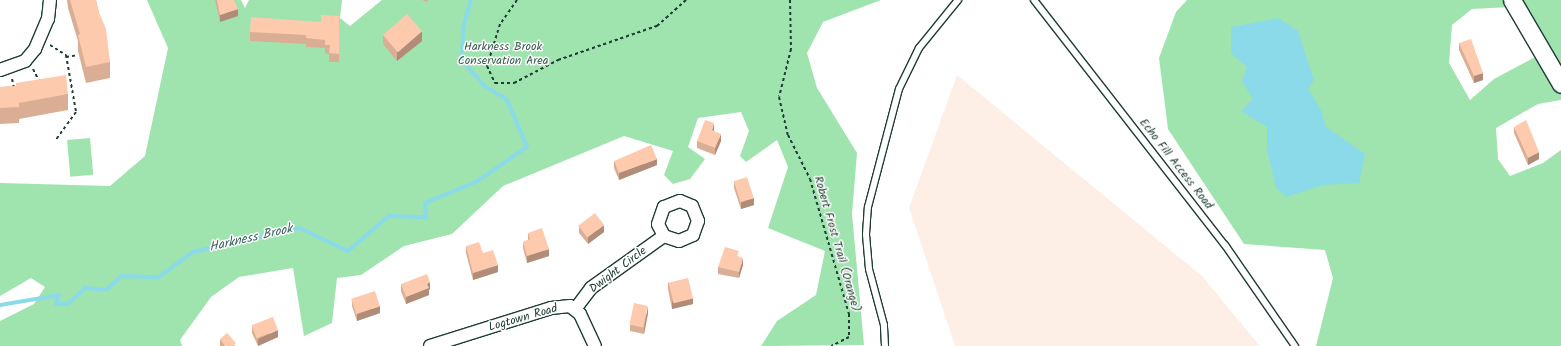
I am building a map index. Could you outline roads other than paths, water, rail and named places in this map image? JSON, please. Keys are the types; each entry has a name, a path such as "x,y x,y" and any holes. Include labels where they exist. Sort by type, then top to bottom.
{"main road":[{"path":"1512,0 1561,84"}],"street":[{"path":"0,70 25,61 35,49 48,19 50,0"},
{"name":"Dwight Circle","path":"576,308 591,288 664,236"},
{"name":"Logtown Road","path":"430,346 551,308 576,308"},
{"path":"576,308 595,346"}],"lane":[{"path":"885,346 884,325 869,269 866,234 868,207 899,89 919,48 958,0"},
{"name":"Echo Fill Access Road","path":"1034,0 1225,245 1295,346"}],"water":[{"path":"1279,18 1298,31 1314,80 1308,89 1321,110 1326,127 1365,154 1359,183 1323,185 1286,197 1276,188 1267,150 1267,127 1241,111 1253,99 1242,81 1247,67 1231,53 1231,27"}],"waterway":[{"name":"Harkness Brook","path":"0,305 59,295 56,304 68,304 85,288 106,290 122,276 159,277 193,252 300,228 348,251 389,216 426,217 425,203 478,181 527,147 507,100 485,87 462,61 463,28 471,0"}],"park label":[{"name":"Harkness Brook Conservation Area","path":"503,54"}]}
